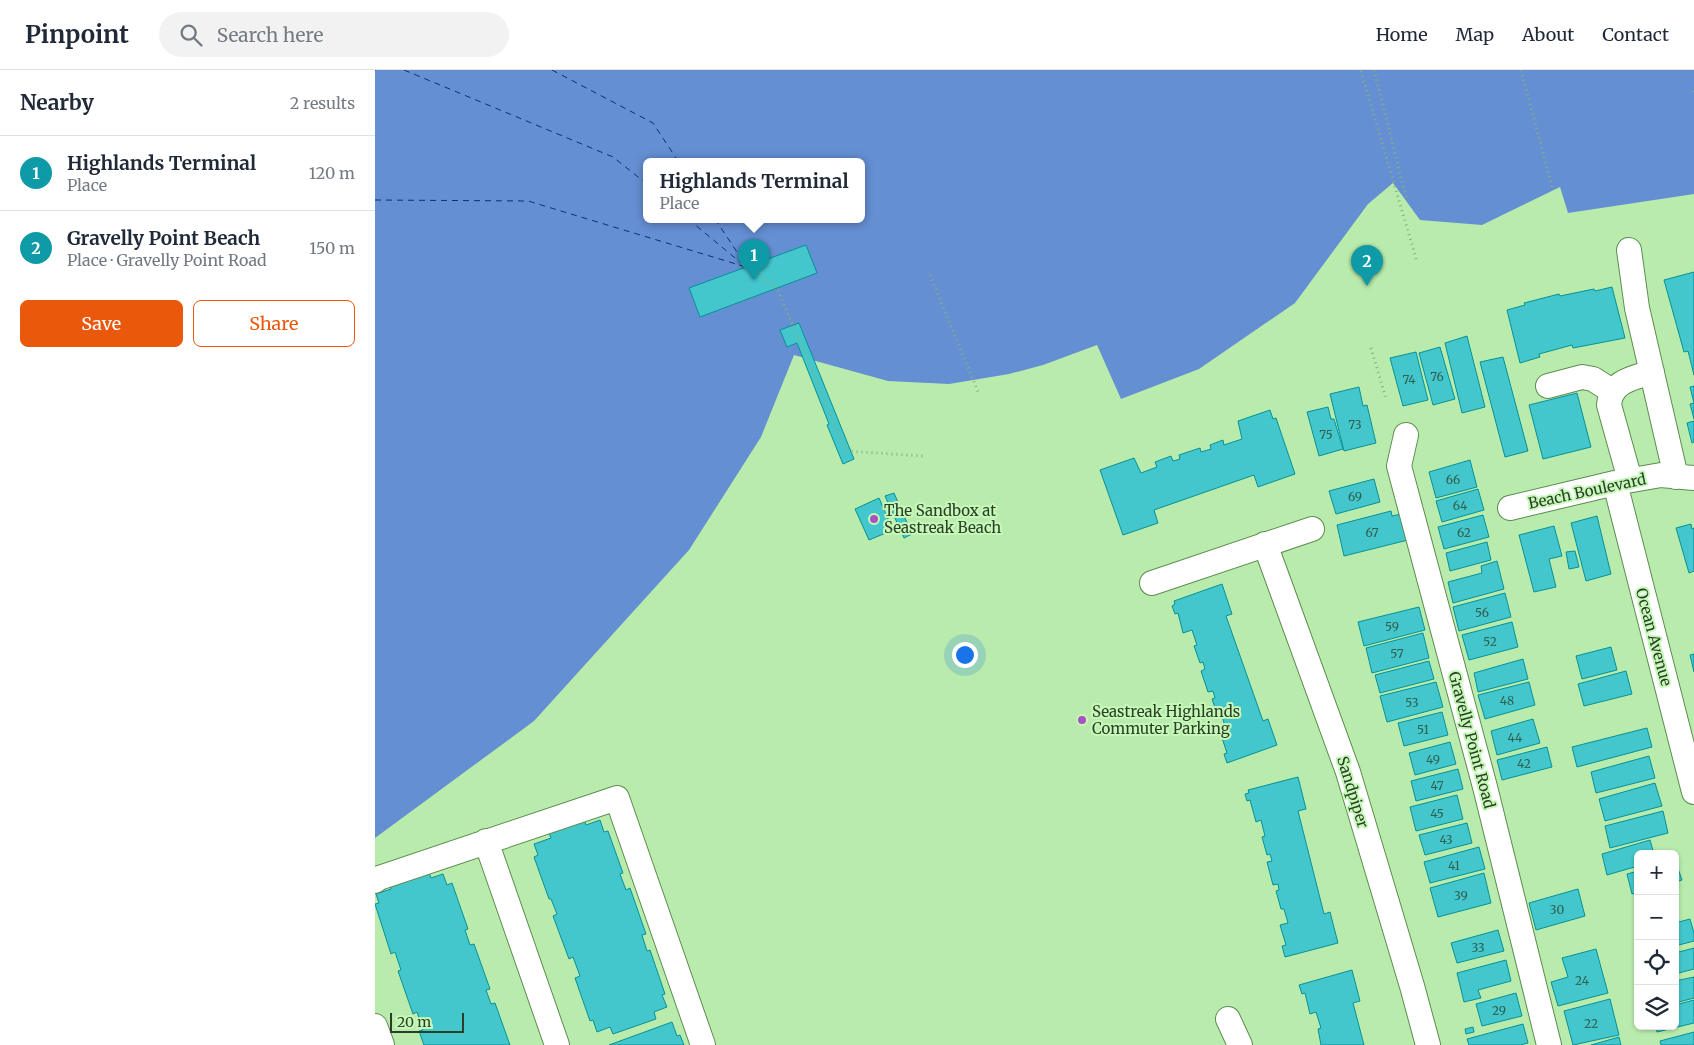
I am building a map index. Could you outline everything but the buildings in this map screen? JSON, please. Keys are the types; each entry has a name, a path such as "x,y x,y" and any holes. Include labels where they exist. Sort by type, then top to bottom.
{"street":[{"path":"1629,250 1637,308 1652,372 1685,478"},
{"path":"1549,386 1581,376 1593,379 1612,391 1627,380 1652,372"},
{"name":"Ocean Avenue","path":"1612,391 1609,405 1622,481 1694,792"},
{"name":"Gravelly Point Road","path":"1406,435 1399,466 1492,814 1549,1045"},
{"name":"Beach Boulevard","path":"1510,508 1622,481 1661,475 1685,478"},
{"path":"1152,583 1312,529"},
{"name":"Sandpiper","path":"1265,544 1348,772 1428,1045"},
{"path":"375,880 617,798 703,1045"},
{"path":"486,841 557,1045"},
{"path":"1228,1018 1240,1045"},
{"path":"375,1026 382,1045"}],"path":[{"path":"1374,70 1407,201"},
{"path":"1521,70 1553,190"},
{"path":"1361,71 1417,262"},
{"path":"746,267 777,288 847,451 923,456"},
{"path":"930,275 979,394"},
{"path":"1371,348 1387,398"}],"water":[{"path":"375,70 1694,70 1694,194 1568,213 1560,187 1482,225 1420,220 1393,183 1368,204 1295,303 1199,369 1121,399 1097,345 1043,365 1009,374 949,384 888,381 794,355 761,437 689,550 534,721 375,838"}],"ferry route":[{"path":"404,70 613,157 643,181"},
{"path":"552,70 653,123 676,158"},
{"path":"375,200 528,201 746,267"},
{"path":"693,223 746,267"},
{"path":"718,223 745,264"}],"place":[{"name":"Highlands Terminal","path":"754,280"},
{"name":"Gravelly Point Beach","path":"1367,286"},
{"name":"The Sandbox at Seastreak Beach","path":"874,519"},
{"name":"Seastreak Highlands Commuter Parking","path":"1082,720"}]}
